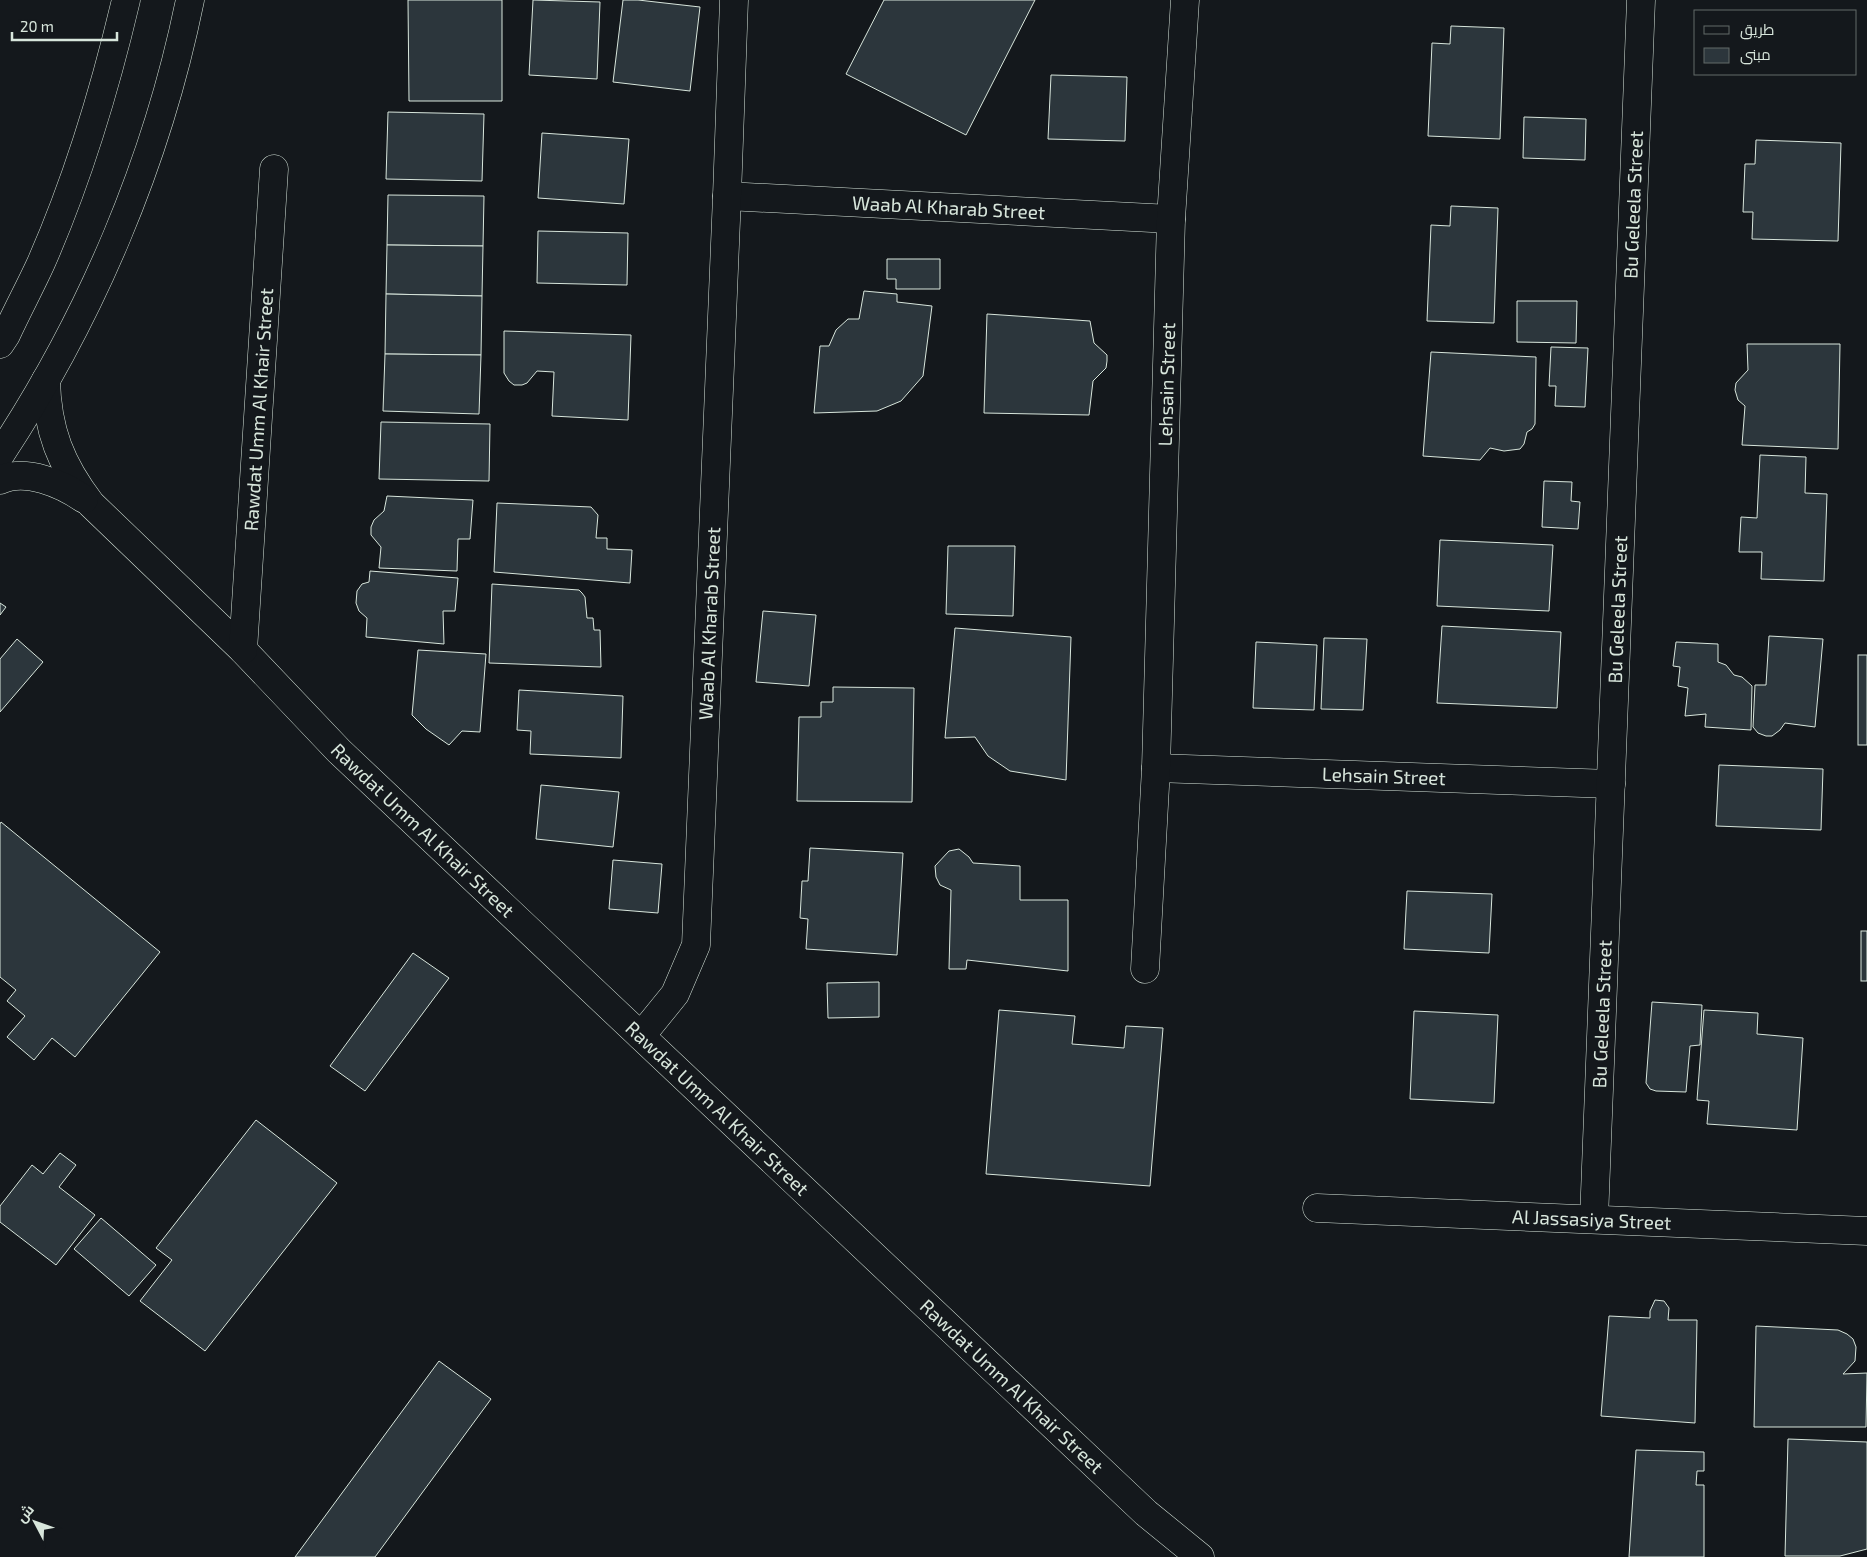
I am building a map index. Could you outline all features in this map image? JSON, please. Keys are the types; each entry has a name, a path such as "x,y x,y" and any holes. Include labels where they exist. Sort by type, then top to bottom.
{"street":[{"path":"0,344 41,263 70,190 95,114 126,0"},
{"name":"Rawdat Umm Al Khair Street","path":"0,455 29,411 68,340 103,268 134,194 163,104 190,0"},
{"name":"Waab Al Kharab Street","path":"641,1036 675,994 696,945 734,0"},
{"name":"Lehsain Street","path":"1145,969 1156,768 1171,219 1185,0"},
{"name":"Bu Geleela Street","path":"1594,1219 1641,0"},
{"name":"Rawdat Umm Al Khair Street","path":"243,650 274,169"},
{"name":"Waab Al Kharab Street","path":"727,196 1171,219"},
{"name":"Rawdat Umm Al Khair Street","path":"46,380 46,403 57,447 70,474 92,504 243,650 339,751 1139,1506 1200,1557"},
{"name":"Rawdat Umm Al Khair Street","path":"0,480 6,477 30,477 52,482 92,504"},
{"name":"Lehsain Street","path":"1156,768 1611,784"},
{"name":"Al Jassasiya Street","path":"1317,1208 1867,1231"}],"building":[{"path":"408,0 502,0 502,101 409,101"},
{"path":"533,0 600,2 597,79 529,75"},
{"path":"623,0 700,7 690,91 613,82"},
{"path":"884,0 1035,0 966,135 846,74"},
{"path":"1451,26 1504,28 1500,139 1428,136 1432,43 1450,44"},
{"path":"1051,75 1127,77 1125,141 1048,139"},
{"path":"388,112 484,114 482,181 386,179"},
{"path":"1524,117 1586,119 1585,160 1523,158"},
{"path":"542,133 629,139 624,204 538,198"},
{"path":"1756,140 1841,143 1838,241 1752,239 1753,212 1743,212 1745,164 1755,164"},
{"path":"388,195 484,196 483,246 387,245"},
{"path":"1451,206 1498,208 1494,323 1427,321 1431,225 1450,226"},
{"path":"538,231 628,233 627,285 537,283"},
{"path":"387,245 483,246 482,296 386,294"},
{"path":"887,259 940,259 940,289 896,289 896,279 887,279"},
{"path":"864,291 897,294 897,302 932,306 923,376 901,401 877,411 814,413 820,346 829,346 836,330 848,319 859,319"},
{"path":"386,294 482,296 481,355 385,354"},
{"path":"1517,301 1577,301 1576,343 1517,342"},
{"path":"987,314 1090,321 1094,343 1107,355 1107,361 1106,368 1093,381 1089,415 984,413"},
{"path":"504,331 631,335 628,420 552,416 554,372 537,371 527,383 522,385 514,385 509,381 504,373"},
{"path":"1747,344 1840,344 1838,449 1742,445 1745,406 1738,400 1735,390 1736,383 1748,370"},
{"path":"1551,347 1588,348 1585,407 1555,406 1556,386 1549,386"},
{"path":"1431,352 1536,357 1535,424 1527,432 1524,444 1520,449 1504,451 1490,448 1480,460 1423,456"},
{"path":"385,354 481,355 479,414 383,411"},
{"path":"381,422 490,424 489,481 379,479"},
{"path":"1760,455 1806,457 1805,493 1827,494 1824,581 1761,579 1762,552 1739,552 1741,517 1757,518"},
{"path":"1544,481 1572,482 1571,501 1580,502 1578,529 1542,527"},
{"path":"387,496 473,500 470,539 458,539 457,571 379,568 381,547 371,535 371,527 374,520 384,511"},
{"path":"497,503 591,507 598,515 596,538 607,538 607,549 632,550 630,583 494,572"},
{"path":"1440,540 1553,545 1549,611 1437,606"},
{"path":"948,546 1015,546 1013,616 946,614"},
{"path":"370,571 458,578 455,611 443,611 444,644 366,637 367,618 359,611 356,603 357,591 362,584 369,582"},
{"path":"492,584 579,590 585,597 587,618 593,618 594,630 600,630 601,667 489,663"},
{"path":"0,603 6,607 0,615"},
{"path":"763,611 816,615 809,686 756,682"},
{"path":"1442,626 1561,632 1557,708 1437,703"},
{"path":"955,628 1071,637 1066,780 1010,771 988,756 975,737 945,738"},
{"path":"1769,636 1823,639 1815,727 1785,723 1772,736 1766,736 1758,733 1753,727 1755,685 1766,685"},
{"path":"1324,638 1367,639 1363,710 1321,709"},
{"path":"17,639 43,662 0,712 0,659"},
{"path":"1256,642 1317,645 1314,710 1253,708"},
{"path":"1676,642 1718,644 1718,662 1726,665 1734,675 1742,677 1752,686 1751,730 1705,727 1706,714 1685,716 1688,688 1678,686 1680,667 1673,666"},
{"path":"418,650 486,654 480,732 462,731 449,745 426,729 412,715"},
{"path":"1858,655 1867,655 1867,745 1858,745"},
{"path":"833,687 914,688 912,802 797,801 799,717 821,717 821,702 833,702"},
{"path":"519,690 623,696 621,758 530,754 531,731 517,730"},
{"path":"1719,765 1823,769 1821,830 1716,826"},
{"path":"541,785 619,792 613,847 536,839"},
{"path":"1,822 160,952 75,1057 52,1038 34,1060 7,1037 25,1016 7,1001 16,990 0,977"},
{"path":"810,848 903,853 897,955 806,949 808,919 800,918 802,881 808,881"},
{"path":"959,849 973,863 1020,866 1020,900 1068,900 1068,971 967,960 966,969 949,969 951,890 940,885 936,877 935,866 949,851"},
{"path":"613,860 662,864 658,913 609,909"},
{"path":"1407,891 1492,894 1489,953 1404,949"},
{"path":"1861,931 1867,931 1867,981 1861,981"},
{"path":"413,953 449,978 365,1091 330,1066"},
{"path":"879,982 879,1017 828,1018 827,983"},
{"path":"1652,1002 1702,1005 1700,1045 1690,1046 1686,1092 1656,1091 1650,1089 1646,1083"},
{"path":"999,1010 1075,1016 1072,1044 1124,1048 1126,1026 1163,1028 1150,1186 986,1174"},
{"path":"1704,1010 1758,1013 1757,1034 1803,1038 1797,1130 1707,1124 1709,1101 1697,1100"},
{"path":"1414,1011 1498,1015 1494,1103 1410,1099"},
{"path":"256,1120 337,1183 205,1351 140,1301 172,1260 156,1248"},
{"path":"60,1153 76,1165 59,1187 95,1215 56,1265 0,1222 0,1206 32,1165 43,1174"},
{"path":"101,1218 156,1265 129,1296 74,1249"},
{"path":"1655,1300 1664,1301 1669,1308 1668,1320 1697,1320 1695,1423 1601,1416 1609,1316 1650,1318 1650,1311"},
{"path":"1756,1326 1838,1330 1853,1339 1856,1347 1855,1361 1843,1374 1867,1373 1866,1427 1754,1427"},
{"path":"439,1361 491,1399 375,1557 295,1557"},
{"path":"1788,1439 1867,1442 1867,1549 1840,1556 1785,1556"},
{"path":"1636,1450 1704,1452 1704,1471 1697,1471 1696,1485 1704,1485 1704,1557 1629,1557"}]}
